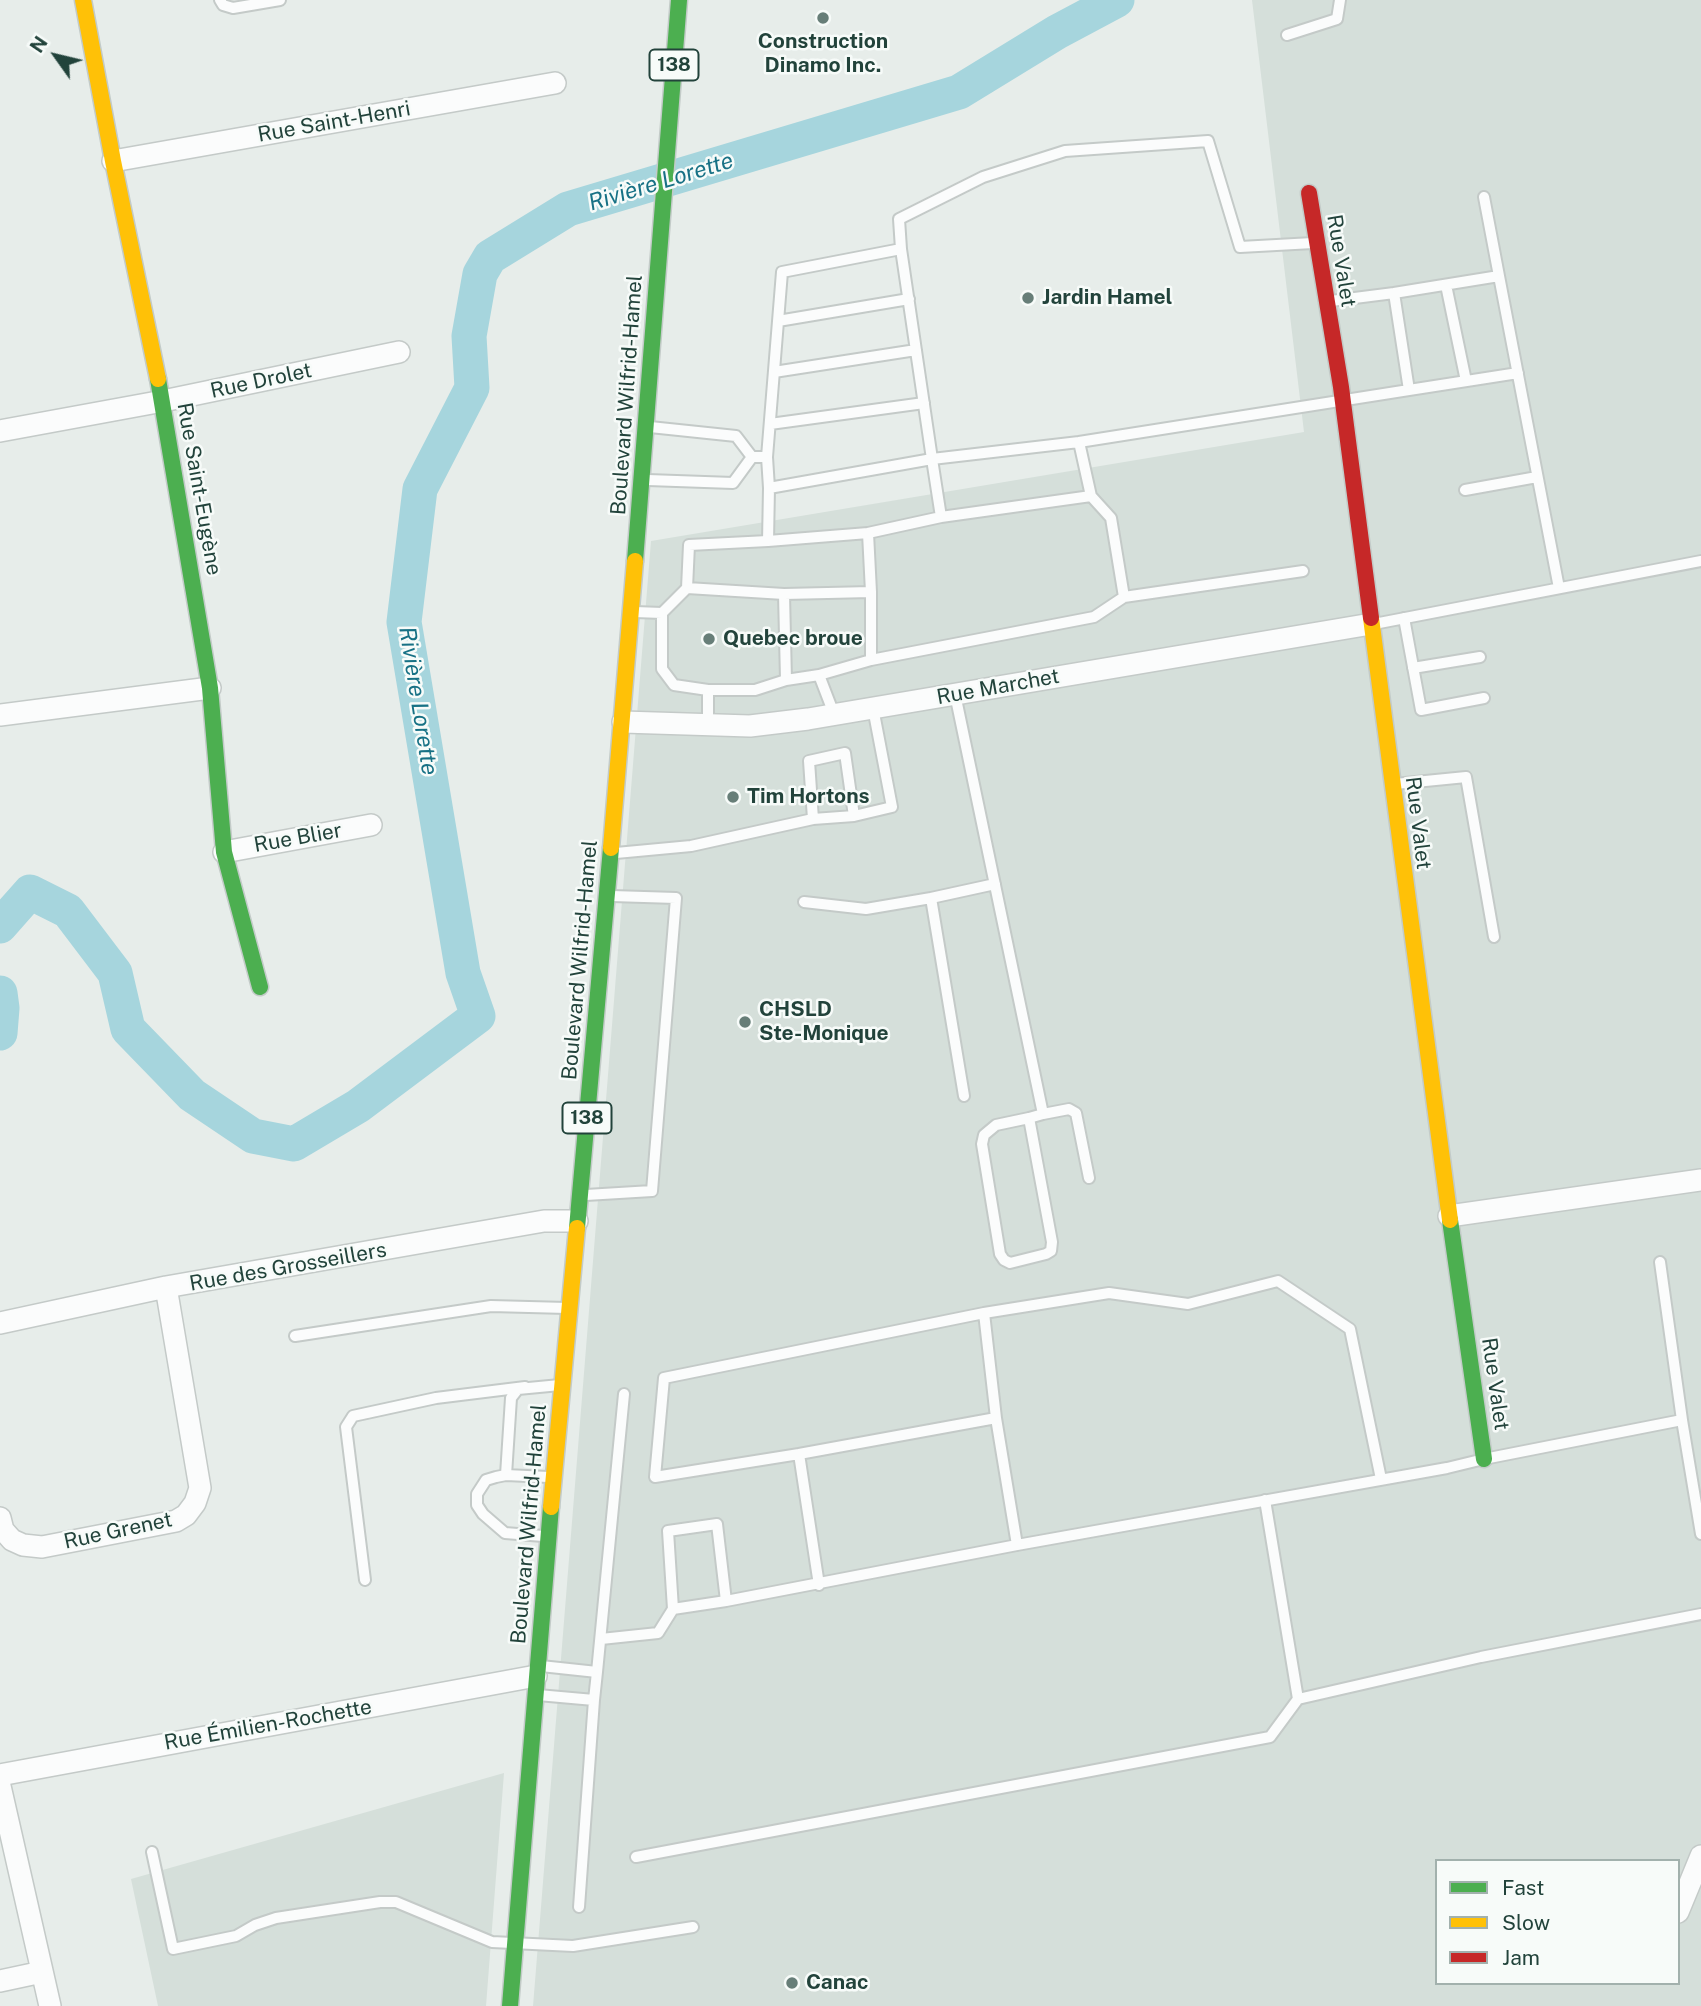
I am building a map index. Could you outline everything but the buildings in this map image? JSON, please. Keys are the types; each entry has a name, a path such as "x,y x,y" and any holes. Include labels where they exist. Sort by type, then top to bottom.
{"street":[{"name":"Rue Saint-Eugène","path":"83,0 163,401 210,688 224,852 260,987"},
{"name":"Boulevard Wilfrid-Hamel","path":"510,2006 536,1679 623,722 679,0"},
{"name":"Rue Saint-Henri","path":"113,161 555,83"},
{"name":"Rue Valet","path":"1309,193 1343,402 1449,1216 1484,1459"},
{"name":"Rue Drolet","path":"0,430 163,401 399,352"},
{"name":"Rue Marchet","path":"623,722 750,726 873,708 1371,624"},
{"path":"0,715 210,688"},
{"name":"Rue Blier","path":"224,852 371,825"},
{"path":"1449,1216 1701,1180"},
{"name":"Rue des Grosseillers","path":"0,1323 166,1287 544,1221 577,1221"},
{"name":"Rue Grenet","path":"0,1518 3,1530 12,1540 23,1545 42,1547 176,1521 186,1515 195,1503 200,1488 166,1287"},
{"name":"Rue Émilien-Rochette","path":"0,1775 536,1679"},
{"path":"0,1786 50,2006"},
{"path":"1680,1907 1701,1856"},
{"path":"0,1981 42,1972"}],"lane":[{"path":"220,0 223,5 233,8 280,0"},
{"path":"1287,35 1337,19 1340,0"},
{"path":"941,517 901,249 900,219 984,177 1065,151 1208,141 1240,247 1318,243"},
{"path":"1484,197 1559,588"},
{"path":"768,541 767,457 782,272 901,249"},
{"path":"1326,301 1499,276"},
{"path":"1446,285 1466,381"},
{"path":"1394,293 1409,390"},
{"path":"778,321 909,299"},
{"path":"774,372 916,350"},
{"path":"769,488 932,458 1079,442 1518,373"},
{"path":"770,424 924,403"},
{"path":"646,426 736,436 752,457"},
{"path":"1079,442 1091,496 1111,519 1124,597"},
{"path":"752,457 767,457"},
{"path":"642,479 733,483 752,457"},
{"path":"1465,490 1537,477"},
{"path":"1091,496 941,517 868,533 689,545 687,588 662,614 662,669 674,685 708,690 755,690 871,660 1094,617 1124,597 1303,571"},
{"path":"868,533 871,660"},
{"path":"1371,624 1701,561"},
{"path":"687,588 784,594 871,592"},
{"path":"784,594 786,680"},
{"path":"631,612 662,614"},
{"path":"1404,618 1421,710 1484,698"},
{"path":"1413,667 1480,657"},
{"path":"819,675 835,714"},
{"path":"708,690 708,724"},
{"path":"955,694 1042,1114"},
{"path":"611,853 691,846 813,819 854,816 892,807 873,708"},
{"path":"813,819 809,761 845,753 854,816"},
{"path":"1392,784 1466,777 1494,937"},
{"path":"804,902 866,909 995,884"},
{"path":"580,1195 652,1191 676,898 607,895"},
{"path":"931,898 964,1096"},
{"path":"1029,1118 1052,1242 1051,1251 1010,1263 1004,1260 1000,1254 982,1144 984,1135 996,1125 1069,1109 1076,1113 1088,1178"},
{"path":"1660,1262 1701,1534"},
{"path":"996,1418 655,1477 664,1378 984,1313 1109,1293 1188,1304 1278,1281 1350,1329 1381,1479"},
{"path":"295,1336 491,1306 570,1308"},
{"path":"984,1313 996,1418 1017,1545"},
{"path":"365,1580 346,1427 353,1416 436,1398 562,1385"},
{"path":"506,1475 511,1398 518,1389 525,1387"},
{"path":"579,1907 594,1700 624,1394"},
{"path":"673,1609 818,1585 1017,1545 1447,1468 1682,1420"},
{"path":"799,1454 818,1585"},
{"path":"549,1536 505,1533 490,1522 477,1505 477,1494 486,1480 506,1475 554,1477"},
{"path":"1265,1500 1298,1699"},
{"path":"601,1639 658,1633 673,1609 668,1531 716,1524 726,1601"},
{"path":"636,1857 1270,1737 1298,1699 1481,1657 1701,1614"},
{"path":"536,1679 597,1672"},
{"path":"536,1679 594,1700"},
{"path":"152,1852 173,1949 236,1936 256,1925 276,1919 380,1902 396,1902 485,1941 573,1946 693,1927"}],"shaded area":[{"path":"1252,0 1701,0 1701,2006 533,2006 651,541 1304,432"},
{"path":"504,1773 486,2006 158,2006 131,1879"}],"waterway":[{"name":"Rivière Lorette","path":"0,926 30,892 68,911 115,973 128,1029 192,1095 253,1136 294,1144 358,1106 478,1016 463,973 404,622 420,489 472,388 469,336 480,274 490,257 568,209 959,92 1057,32 1117,0"},
{"name":"Rivière Lorette","path":"0,993 0,1033"}],"traffic: fast":[{"path":"635,561 679,0"},
{"path":"158,379 210,688 224,852 260,987"},
{"path":"577,1228 611,848"},
{"path":"1450,1220 1484,1459"},
{"path":"510,2006 551,1507"}],"traffic: slow":[{"path":"83,0 158,379"},
{"path":"611,848 635,561"},
{"path":"1371,618 1450,1220"},
{"path":"551,1507 577,1228"}],"traffic: jam":[{"path":"1309,193 1341,387 1371,618"}],"place":[{"name":"Construction Dinamo Inc.","path":"823,18"},
{"name":"Jardin Hamel","path":"1028,298"},
{"name":"Quebec broue","path":"709,639"},
{"name":"Tim Hortons","path":"733,797"},
{"name":"CHSLD Ste-Monique","path":"745,1022"},
{"name":"Canac","path":"792,1983"}]}
